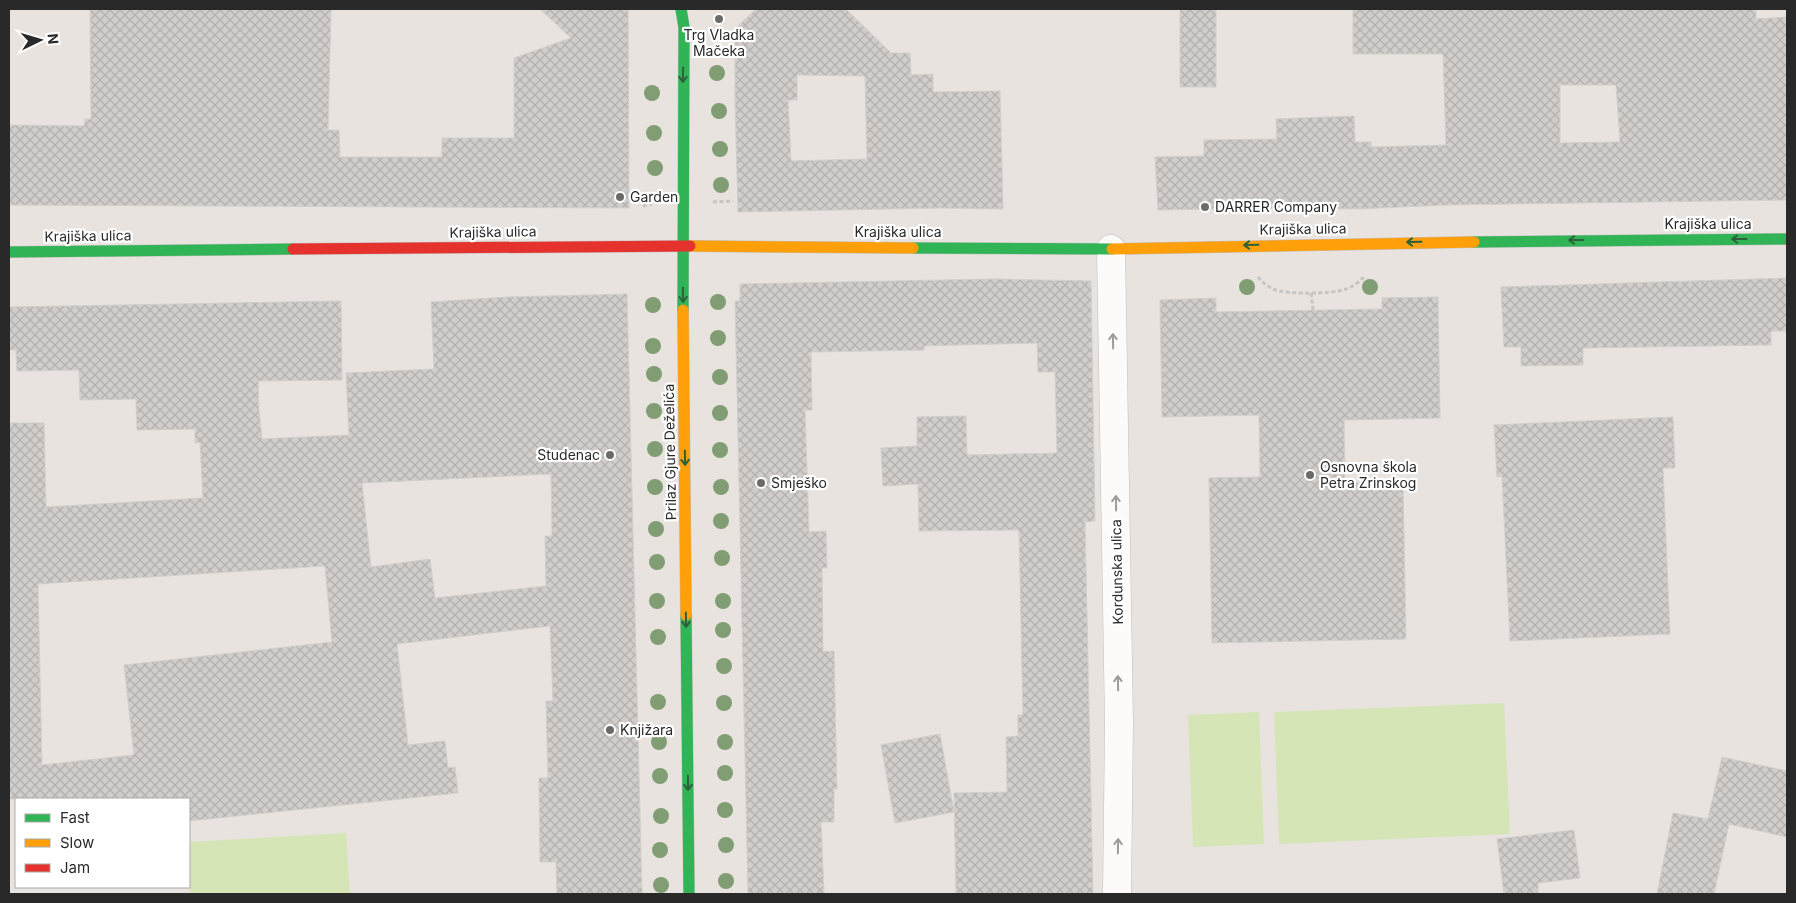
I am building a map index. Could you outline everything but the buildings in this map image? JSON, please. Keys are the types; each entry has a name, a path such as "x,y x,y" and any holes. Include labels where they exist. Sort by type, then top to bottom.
{"street":[{"name":"Prilaz Gjure Deželića","path":"682,9 684,27 682,246 688,894"},
{"name":"Krajiška ulica","path":"9,252 682,246 1111,249 1518,240 1787,238"},
{"name":"Kordunska ulica","path":"1111,249 1119,723 1117,894"}],"path":[{"path":"710,202 733,201"},
{"path":"1254,270 1262,281 1274,289 1292,293 1346,290 1362,279 1366,273"},
{"path":"1311,292 1313,310"}],"green space":[{"path":"1504,703 1510,834 1279,844 1274,712"},
{"path":"1259,712 1264,844 1193,847 1188,715"},
{"path":"346,833 350,894 190,894 190,842"}],"traffic: fast":[{"path":"681,9 684,27 683,310"},
{"path":"1474,242 1787,239"},
{"path":"913,248 1112,249"},
{"path":"9,252 293,249"},
{"path":"686,615 689,894"}],"traffic: slow":[{"path":"1112,249 1474,242"},
{"path":"690,246 913,248"},
{"path":"683,310 686,615"}],"traffic: jam":[{"path":"293,249 690,246"}],"place":[{"name":"Trg Vladka Mačeka","path":"719,19"},
{"name":"Garden","path":"620,197"},
{"name":"DARRER Company","path":"1205,207"},
{"name":"Studenac","path":"610,455"},
{"name":"Osnovna škola Petra Zrinskog","path":"1310,475"},
{"name":"Smješko","path":"761,483"},
{"name":"Knjižara","path":"610,730"}]}
